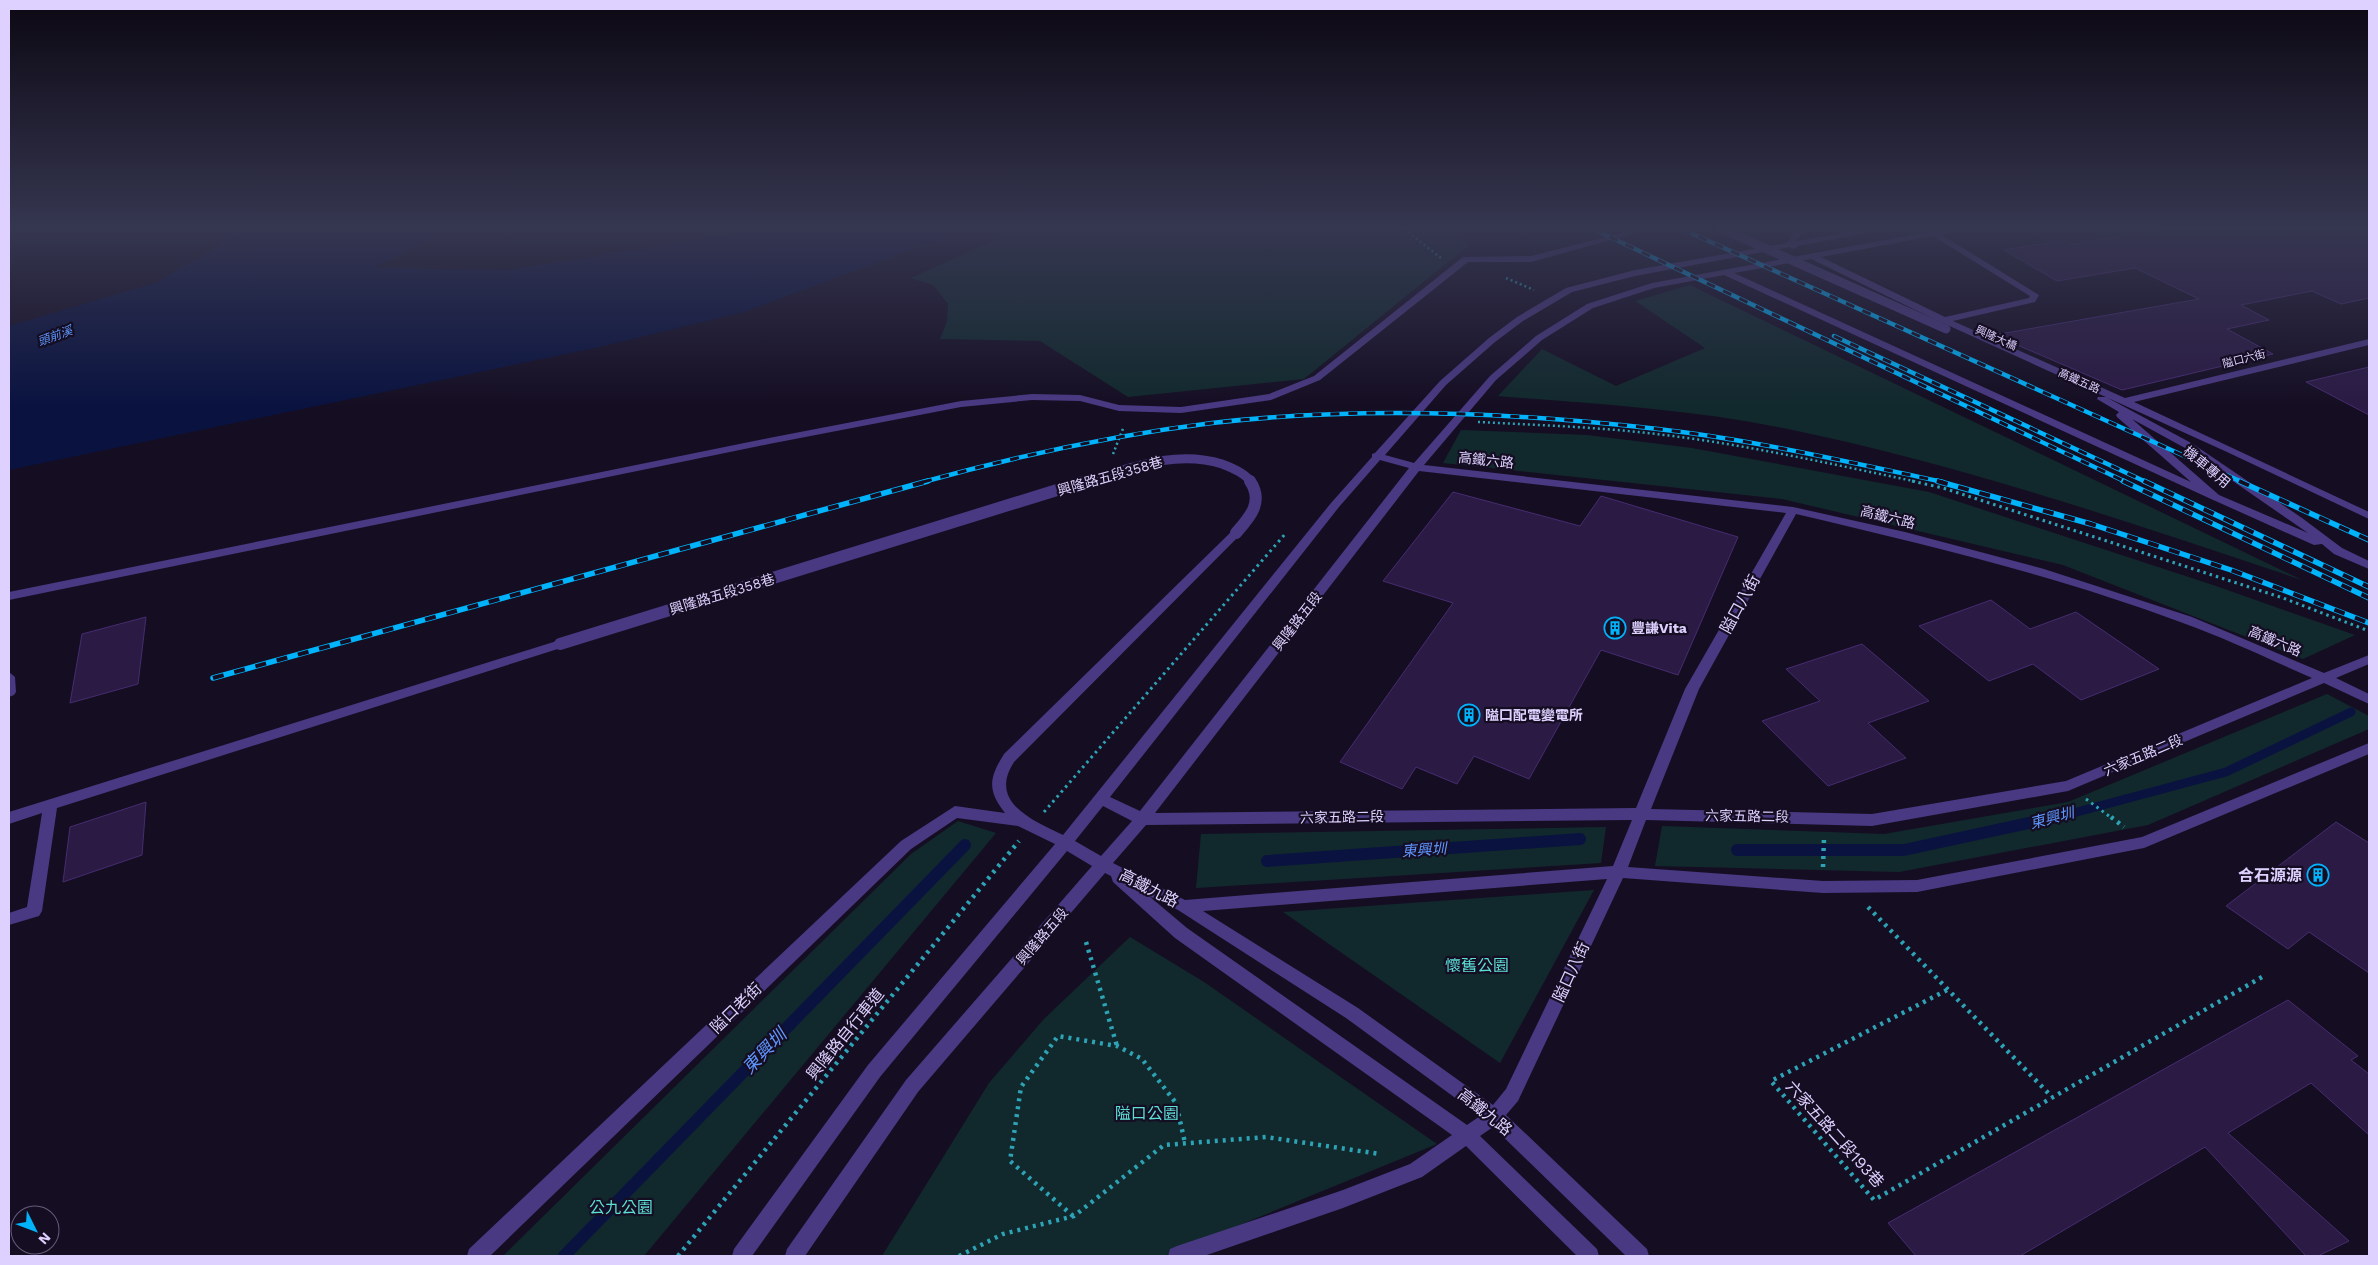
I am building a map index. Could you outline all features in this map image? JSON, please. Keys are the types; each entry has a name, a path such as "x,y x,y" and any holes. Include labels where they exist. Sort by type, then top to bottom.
{"street":[{"path":"9,596 768,441 961,404 1032,397 1080,398 1119,408 1181,410 1271,397 1317,378 1429,288"},
{"path":"741,1256 874,1071 1101,799 1376,456 1443,383 1492,340 1520,319 1569,290 1577,288"},
{"name":"興隆路五段","path":"794,1256 912,1086 1142,819 1416,467 1493,378 1539,338 1590,306 1646,288"},
{"path":"1759,288 2215,496"},
{"name":"興隆大橋","path":"1859,288 1944,325 2097,396"},
{"name":"高鐵五路","path":"1874,288 1944,325 2125,401 2369,516"},
{"path":"1944,325 2032,300 2035,294 2025,288"},
{"name":"隘口六街","path":"2125,401 2369,342"},
{"name":"高鐵五路","path":"2097,396 2188,446 2274,503 2338,551 2369,565"},
{"name":"機車專用","path":"2097,396 2152,440 2215,496 2338,551"},
{"name":"高鐵六路","path":"1376,456 1416,467 1793,510 1905,536 2040,572 2188,620 2326,678 2369,699"},
{"name":"興隆路五段358巷","path":"9,818 560,644 1120,471 1166,460 1190,458 1213,461 1244,474 1254,485 1258,497 1253,514 1004,764 997,780 998,790 1004,801 1025,824"},
{"name":"隘口八街","path":"1177,1256 1343,1199 1416,1171 1494,1116 1512,1095 1644,814 1692,689 1793,510"},
{"name":"六家五路二段","path":"1101,799 1142,819 1644,814 1872,820 2068,786 2369,660"},
{"path":"9,677 9,692"},
{"path":"1183,906 1618,872 1822,887 1917,886 2144,842 2369,748"},
{"path":"9,919 34,911 50,805"},
{"name":"隘口老街","path":"476,1256 906,845 955,812 1025,824 1064,842 1103,865"},
{"name":"高鐵九路","path":"1103,865 1183,906 1352,1013 1494,1116 1640,1256"},
{"name":"高鐵九路","path":"1103,865 1181,933 1468,1136 1590,1256"}],"path":[{"path":"1529,288 1542,294"},
{"path":"1117,461 1112,453 1126,422 1142,409"},
{"path":"1473,422 1563,426 1657,434 1781,453 1944,488 2283,598 2369,631"},
{"path":"2068,786 2144,842"},
{"path":"1822,887 1825,818"},
{"name":"興隆路自行車道","path":"678,1256 1025,824"},
{"path":"1848,887 2052,1097"},
{"path":"1086,942 1117,1046"},
{"name":"六家五路二段193巷","path":"1948,990 1771,1081 1874,1200 2262,977"},
{"path":"1074,1216 1010,1160 1021,1086 1058,1036 1117,1046 1142,1059 1176,1103 1185,1143"},
{"path":"959,1256 1003,1234 1074,1216 1164,1144 1266,1137 1380,1154"}],"green space":[{"path":"935,288 1416,288 1304,379 1128,397 1040,341 940,339 947,321 948,304"},
{"path":"1680,288 1696,288 2302,580 2045,496 1915,459 1849,443 1748,421 1712,416 1498,396 1542,349 1616,386 1705,348 1635,301"},
{"path":"1461,430 1587,435 1692,448 1929,492 2216,586 2355,635 2303,659 2063,565 1782,499 1443,463"},
{"path":"2327,694 2369,716 2369,729 2148,825 1899,872 1655,866 1662,826 1884,834 2068,802"},
{"name":"公九公園","path":"958,821 996,833 644,1256 503,1256 911,854"},
{"path":"1606,827 1601,863 1196,888 1201,834"},
{"name":"懷舊公園","path":"1594,890 1500,1063 1283,912"},
{"name":"隘口公園","path":"1130,937 1204,982 1437,1144 1164,1256 882,1256 989,1083 1044,1019"}],"water":[{"name":"頭前溪","path":"138,288 808,288 744,312 595,348 9,470 9,326"}],"building":[{"path":"2176,288 2369,288 2369,298 2341,304 2312,291 2241,305 2269,320 2227,329 2273,354 2122,390 1994,335 2199,299"},
{"path":"2369,367 2369,415 2306,382"},
{"path":"1453,492 1580,526 1601,496 1738,537 1678,675 1601,650 1529,779 1474,756 1457,784 1416,767 1402,789 1340,762 1453,603 1383,581"},
{"path":"1991,600 2030,629 2076,612 2159,669 2081,700 2033,664 1989,681 1919,626"},
{"path":"146,617 138,684 70,703 82,634"},
{"path":"1862,644 1929,701 1868,723 1906,758 1828,786 1762,721 1820,701 1786,669"},
{"path":"146,802 142,855 63,882 70,827"},
{"name":"合石源源","path":"2336,822 2369,843 2369,973 2309,932 2288,949 2226,906"},
{"path":"2288,1000 2358,1056 2351,1060 2369,1074 2369,1135 2311,1083 2228,1133 2349,1241 2318,1256 2306,1256 2205,1147 2020,1256 1916,1256 1888,1223"}],"waterway":[{"name":"東興圳","path":"2051,819 2226,772 2351,712"},
{"name":"東興圳","path":"1737,850 1904,850 2056,817"},
{"name":"東興圳","path":"1267,861 1580,839"},
{"name":"東興圳","path":"564,1256 965,845"}],"railway":[{"path":"1717,288 2126,482"},
{"path":"1813,288 2242,482"},
{"path":"1834,336 2146,482"},
{"path":"923,482 1066,447 1176,428 1268,418 1323,414 1379,413 1435,413 1547,418 1658,429 1765,445 1943,482"},
{"path":"213,678 928,481"},
{"path":"1937,481 2091,524 2231,570 2369,623"},
{"path":"2123,481 2369,598"},
{"path":"2144,481 2369,587"},
{"path":"2239,481 2369,540"}],"place":[{"name":"豐謙Vita","path":"1615,628"},
{"name":"隘口配電變電所","path":"1469,715"},
{"name":"合石源源","path":"2318,875"}]}
